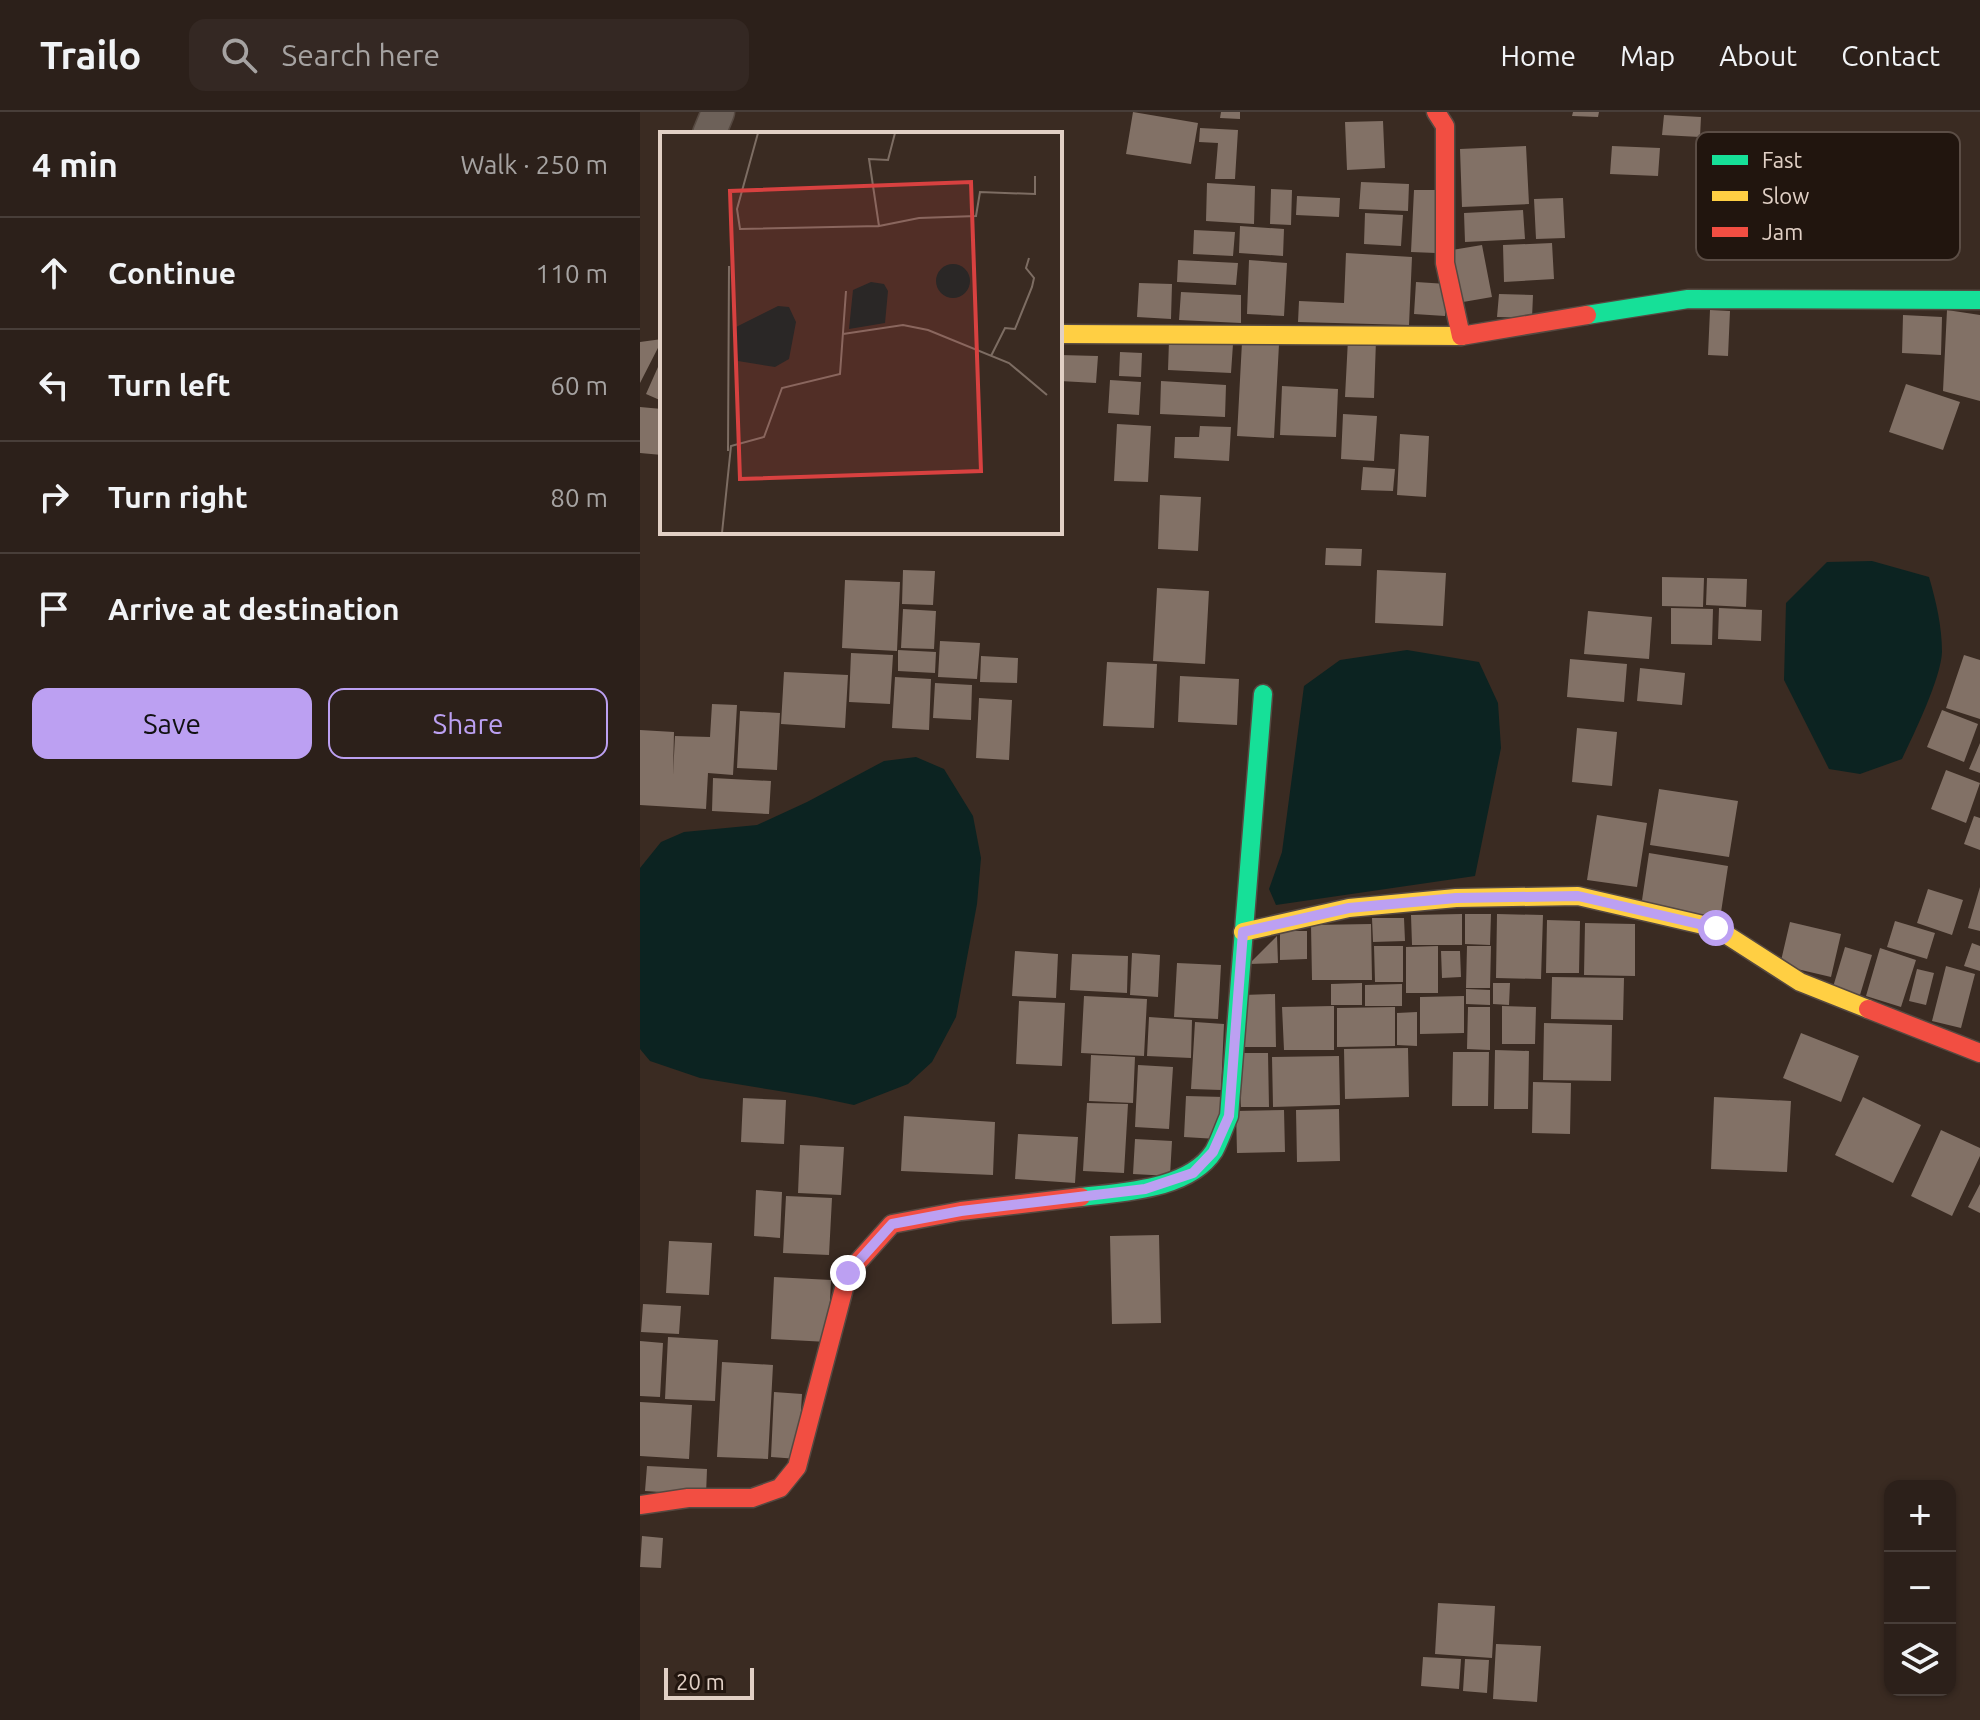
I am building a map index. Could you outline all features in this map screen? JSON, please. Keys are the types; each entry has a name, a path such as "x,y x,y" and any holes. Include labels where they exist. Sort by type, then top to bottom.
{"street":[{"path":"710,132 718,112"},
{"path":"1436,112 1445,126 1445,263 1461,336"},
{"path":"1062,334 1461,336 1688,299 1980,300"},
{"path":"640,1505 688,1498 752,1498 780,1488 797,1467 848,1273 892,1224 961,1211 1145,1189 1193,1173 1213,1152 1229,1116 1263,694"},
{"path":"1243,932 1349,908 1456,898 1578,896 1716,928 1800,982 1980,1053"}],"water":[{"path":"1872,561 1929,577 1938,614 1942,652 1932,691 1902,759 1860,774 1829,769 1784,680 1786,603 1827,562"},
{"path":"1407,650 1479,662 1498,703 1501,748 1475,876 1276,905 1269,889 1282,852 1304,686 1340,660"},
{"path":"916,757 944,769 973,816 981,858 977,904 956,1017 932,1062 908,1084 854,1105 700,1078 650,1061 640,1049 640,868 661,842 684,832 757,825 884,761"}],"building":[{"path":"1133,112 1198,123 1191,164 1126,154"},
{"path":"1221,112 1240,112 1240,119 1220,118"},
{"path":"1573,112 1599,112 1598,117 1572,116"},
{"path":"1664,115 1701,117 1700,132 1696,132 1696,137 1662,135"},
{"path":"1383,121 1385,168 1347,170 1345,122"},
{"path":"1200,128 1238,130 1235,179 1215,179 1218,143 1199,142"},
{"path":"1526,146 1529,204 1462,207 1460,149"},
{"path":"1612,146 1660,148 1658,176 1610,174"},
{"path":"1361,182 1409,184 1408,211 1359,209"},
{"path":"1207,183 1255,186 1254,224 1206,221"},
{"path":"1271,189 1292,190 1291,225 1270,224"},
{"path":"1414,190 1439,190 1436,253 1411,252"},
{"path":"1297,196 1340,198 1339,217 1296,215"},
{"path":"1563,198 1565,238 1536,239 1534,199"},
{"path":"1523,210 1525,239 1465,242 1464,213"},
{"path":"1365,213 1403,215 1401,246 1364,244"},
{"path":"1240,226 1284,229 1283,256 1239,253"},
{"path":"1194,230 1235,232 1233,256 1193,254"},
{"path":"1552,243 1554,279 1504,282 1503,245"},
{"path":"1482,245 1492,297 1463,302 1452,250"},
{"path":"1346,253 1412,257 1409,325 1298,322 1299,301 1344,303"},
{"path":"1178,260 1238,263 1236,285 1177,282"},
{"path":"1249,260 1287,263 1284,316 1247,314"},
{"path":"1416,282 1447,284 1445,316 1414,314"},
{"path":"1139,283 1172,284 1171,319 1137,317"},
{"path":"1181,292 1241,295 1241,323 1179,320"},
{"path":"1499,294 1533,295 1532,318 1497,317"},
{"path":"1710,310 1730,311 1728,356 1708,355"},
{"path":"1947,310 1980,315 1980,401 1943,391"},
{"path":"1903,315 1942,317 1941,355 1902,353"},
{"path":"660,339 640,383 640,342"},
{"path":"1348,339 1376,340 1374,398 1345,397"},
{"path":"1169,341 1233,344 1231,373 1168,370"},
{"path":"1242,342 1279,344 1274,438 1237,436"},
{"path":"1120,352 1142,353 1141,377 1119,376"},
{"path":"1062,355 1098,356 1096,383 1062,381"},
{"path":"660,362 660,400 646,394"},
{"path":"1110,380 1141,382 1139,415 1108,413"},
{"path":"1161,381 1226,385 1225,417 1160,414"},
{"path":"1906,384 1960,402 1943,450 1889,432"},
{"path":"1282,386 1338,389 1336,437 1280,435"},
{"path":"640,407 660,409 660,455 640,453"},
{"path":"1343,414 1377,416 1374,461 1341,459"},
{"path":"1117,424 1151,426 1148,482 1114,481"},
{"path":"1200,426 1231,427 1229,461 1174,458 1175,437 1199,437"},
{"path":"1400,434 1429,436 1426,497 1397,495"},
{"path":"1363,467 1395,469 1393,491 1361,490"},
{"path":"1160,495 1201,497 1198,551 1158,549"},
{"path":"1326,548 1362,549 1361,566 1325,565"},
{"path":"903,570 935,571 933,605 902,604"},
{"path":"1377,570 1446,573 1443,626 1375,623"},
{"path":"1662,577 1704,578 1703,607 1662,606"},
{"path":"1707,578 1747,579 1746,607 1706,605"},
{"path":"845,580 900,582 897,651 842,648"},
{"path":"1157,588 1209,591 1205,664 1153,661"},
{"path":"1671,608 1713,609 1712,645 1671,644"},
{"path":"1719,608 1762,610 1761,641 1718,639"},
{"path":"903,609 936,611 934,649 901,648"},
{"path":"1588,611 1652,617 1649,659 1584,654"},
{"path":"940,641 980,643 977,679 938,677"},
{"path":"898,650 936,652 935,673 898,671"},
{"path":"851,653 893,655 890,704 849,702"},
{"path":"1964,655 1980,660 1980,719 1946,708"},
{"path":"981,656 1018,658 1017,683 980,682"},
{"path":"1570,659 1627,664 1624,702 1567,697"},
{"path":"1107,662 1157,664 1154,728 1103,726"},
{"path":"1640,668 1685,673 1682,705 1637,701"},
{"path":"784,672 848,675 845,728 781,724"},
{"path":"1180,676 1239,679 1237,725 1178,722"},
{"path":"895,677 931,679 929,730 892,728"},
{"path":"935,683 972,685 971,720 933,718"},
{"path":"979,698 1012,700 1009,760 976,758"},
{"path":"712,704 737,705 733,775 708,773 706,809 640,805 640,730 674,732 673,775 675,736 710,737"},
{"path":"1942,710 1978,724 1964,762 1927,747"},
{"path":"740,711 780,713 777,770 737,768"},
{"path":"1577,728 1617,732 1612,786 1572,782"},
{"path":"1980,743 1980,773 1969,769"},
{"path":"1946,770 1980,783 1966,823 1931,809"},
{"path":"713,778 771,781 769,814 712,811"},
{"path":"1659,789 1738,801 1729,857 1650,845"},
{"path":"1597,815 1647,823 1637,887 1587,880"},
{"path":"1974,816 1980,818 1980,850 1964,844"},
{"path":"1649,853 1728,866 1720,919 1641,907"},
{"path":"1980,887 1980,931 1968,928"},
{"path":"1928,889 1963,900 1952,935 1917,923"},
{"path":"1462,914 1462,945 1412,945 1411,915"},
{"path":"1465,914 1491,914 1490,945 1465,944"},
{"path":"1497,914 1543,915 1541,979 1496,978"},
{"path":"1372,918 1404,918 1405,941 1373,942"},
{"path":"1547,920 1580,921 1579,973 1546,973"},
{"path":"1895,921 1935,933 1927,959 1887,947"},
{"path":"1790,922 1841,934 1831,977 1780,965"},
{"path":"1585,923 1635,924 1635,976 1584,975"},
{"path":"1371,924 1372,980 1312,980 1311,925"},
{"path":"1280,931 1307,931 1307,959 1280,960"},
{"path":"1277,936 1278,963 1249,964"},
{"path":"1972,943 1980,946 1980,971 1964,966"},
{"path":"1374,946 1403,946 1403,982 1375,982"},
{"path":"1438,946 1438,993 1406,993 1406,947"},
{"path":"1467,946 1491,946 1490,988 1466,988"},
{"path":"1845,947 1872,955 1860,995 1833,987"},
{"path":"1880,948 1916,960 1901,1007 1866,996"},
{"path":"1015,951 1058,954 1056,998 1012,996"},
{"path":"1441,951 1460,951 1461,977 1442,978"},
{"path":"1132,953 1160,955 1158,997 1130,995"},
{"path":"1072,954 1128,956 1127,993 1070,990"},
{"path":"1177,963 1221,965 1218,1019 1174,1017"},
{"path":"1946,966 1975,974 1961,1028 1932,1021"},
{"path":"1917,969 1934,973 1926,1005 1909,1001"},
{"path":"1552,977 1624,978 1623,1020 1551,1019"},
{"path":"1362,983 1362,1005 1331,1005 1331,984"},
{"path":"1493,983 1510,983 1509,1005 1493,1004"},
{"path":"1402,984 1402,1006 1365,1006 1365,985"},
{"path":"1466,989 1490,990 1490,1005 1466,1004"},
{"path":"1275,994 1276,1047 1244,1047 1243,995"},
{"path":"1084,996 1147,999 1144,1056 1081,1053"},
{"path":"1464,996 1464,1033 1420,1034 1420,997"},
{"path":"1019,1001 1065,1003 1062,1066 1016,1064"},
{"path":"1334,1006 1334,1050 1284,1050 1282,1007"},
{"path":"1502,1006 1536,1007 1535,1044 1502,1044"},
{"path":"1395,1007 1395,1046 1337,1047 1337,1008"},
{"path":"1468,1007 1490,1007 1490,1050 1467,1049"},
{"path":"1417,1012 1417,1046 1397,1045 1397,1013"},
{"path":"1149,1017 1192,1020 1191,1058 1147,1056"},
{"path":"1195,1022 1224,1024 1221,1090 1191,1089"},
{"path":"1544,1023 1612,1025 1611,1081 1543,1080"},
{"path":"1801,1033 1859,1056 1841,1102 1783,1078"},
{"path":"1408,1048 1409,1097 1345,1099 1344,1049"},
{"path":"1495,1050 1529,1051 1528,1109 1494,1109"},
{"path":"1453,1052 1489,1052 1488,1106 1452,1106"},
{"path":"1239,1053 1268,1053 1269,1107 1241,1107"},
{"path":"1091,1055 1135,1057 1133,1103 1089,1101"},
{"path":"1339,1056 1340,1105 1273,1107 1272,1057"},
{"path":"1138,1065 1173,1067 1169,1129 1135,1127"},
{"path":"1533,1082 1571,1083 1570,1134 1532,1133"},
{"path":"1186,1096 1224,1097 1217,1139 1184,1137"},
{"path":"1714,1097 1791,1101 1787,1172 1711,1169"},
{"path":"1863,1097 1921,1125 1893,1183 1835,1155"},
{"path":"743,1098 786,1100 784,1144 741,1142"},
{"path":"1087,1103 1128,1104 1124,1173 1083,1171"},
{"path":"1339,1109 1340,1161 1297,1162 1296,1110"},
{"path":"1284,1110 1285,1152 1237,1153 1236,1111"},
{"path":"904,1116 995,1122 993,1175 901,1171"},
{"path":"1941,1130 1980,1148 1980,1156 1952,1216 1911,1196"},
{"path":"1018,1134 1078,1137 1075,1183 1015,1179"},
{"path":"1135,1139 1172,1141 1170,1176 1133,1174"},
{"path":"800,1145 844,1147 841,1195 798,1193"},
{"path":"1980,1184 1980,1213 1968,1207"},
{"path":"756,1190 782,1192 780,1238 754,1236"},
{"path":"786,1196 832,1198 829,1255 783,1253"},
{"path":"1159,1235 1161,1323 1112,1324 1110,1236"},
{"path":"669,1241 712,1243 709,1295 666,1293"},
{"path":"774,1277 831,1280 828,1342 771,1339"},
{"path":"643,1304 681,1306 679,1334 641,1332"},
{"path":"668,1337 718,1340 715,1401 665,1399"},
{"path":"640,1341 663,1343 660,1397 640,1396"},
{"path":"722,1362 773,1365 768,1459 717,1457"},
{"path":"774,1392 802,1394 798,1459 771,1457"},
{"path":"640,1402 692,1405 689,1459 640,1456"},
{"path":"647,1466 707,1469 706,1495 645,1491"},
{"path":"642,1536 663,1538 661,1568 640,1567"},
{"path":"1438,1603 1495,1606 1492,1658 1435,1654"},
{"path":"1496,1644 1541,1646 1537,1702 1493,1699"},
{"path":"1423,1657 1461,1659 1459,1689 1421,1686"},
{"path":"1465,1659 1489,1660 1487,1693 1463,1691"}],"traffic: fast":[{"path":"1587,315 1688,299 1980,300"},
{"path":"1081,1197 1154,1187 1188,1174 1203,1164 1214,1151 1229,1116 1263,694"}],"traffic: slow":[{"path":"1062,334 1461,336"},
{"path":"1243,932 1349,908 1456,898 1578,896 1716,928 1800,982 1868,1009"}],"traffic: jam":[{"path":"1436,112 1445,126 1445,263 1461,336 1587,315"},
{"path":"1868,1009 1980,1053"},
{"path":"640,1505 688,1498 752,1498 780,1488 797,1467 848,1273 892,1224 961,1211 1081,1197"}],"route":[{"path":"848,1273 892,1224 961,1211 1145,1189 1193,1173 1213,1152 1229,1116 1243,932 1349,908 1456,898 1578,896 1716,928"}]}
